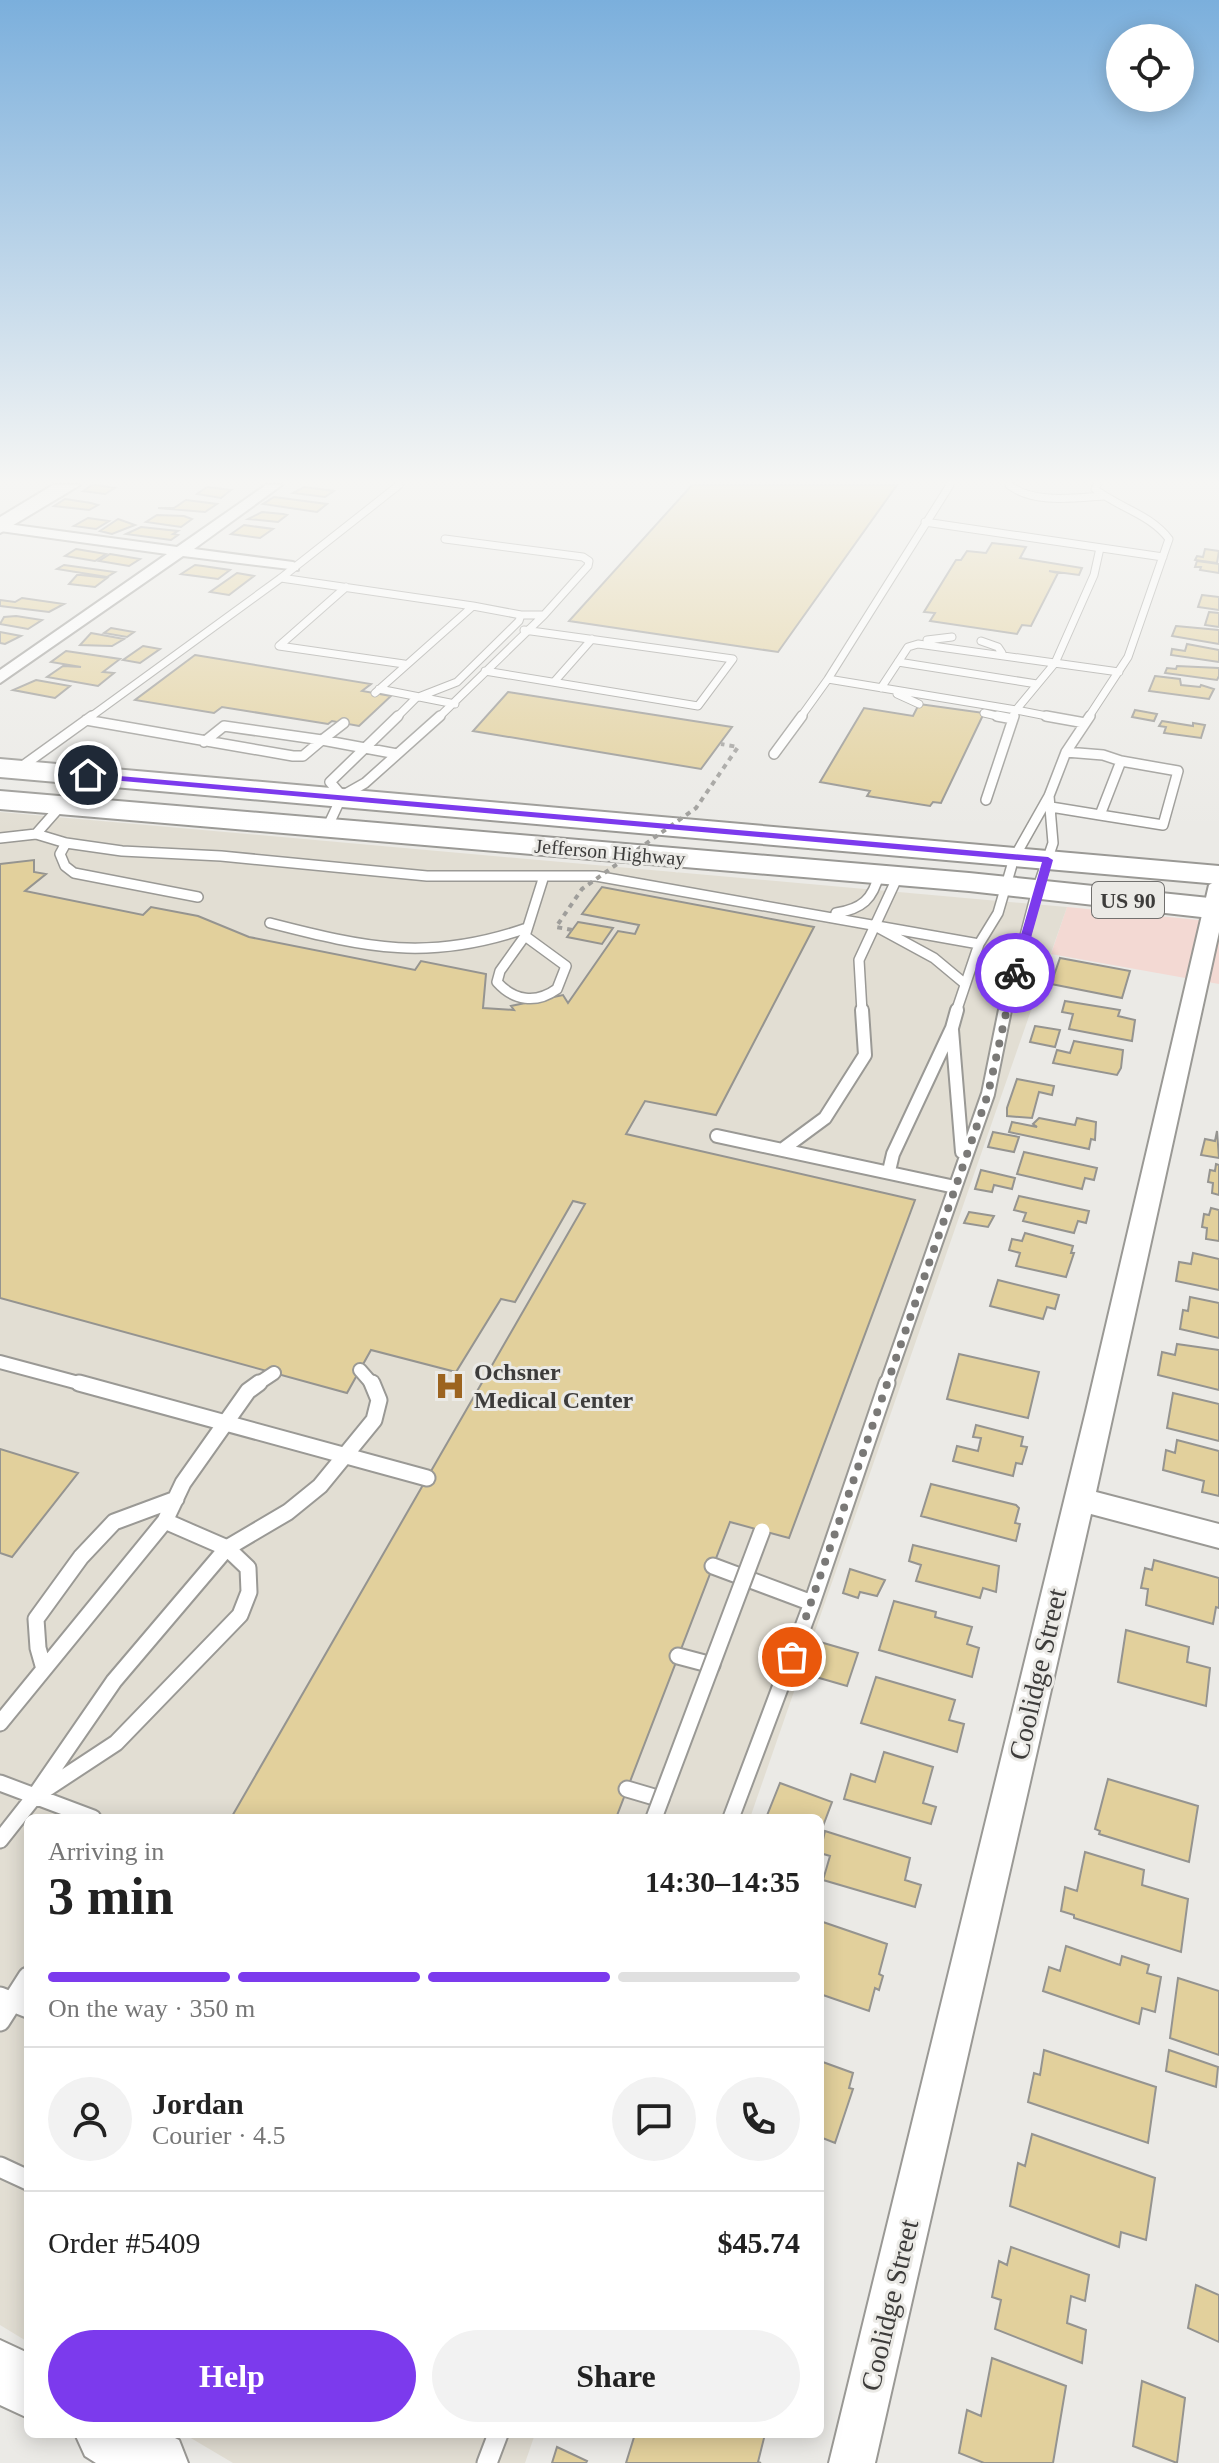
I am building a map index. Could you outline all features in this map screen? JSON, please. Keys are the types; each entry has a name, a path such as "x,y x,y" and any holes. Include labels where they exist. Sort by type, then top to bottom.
{"main road":[{"name":"Jefferson Highway","path":"9,769 342,796 1217,901"},
{"name":"Jefferson Highway","path":"0,800 889,875 1019,878 1048,860 1219,875"},
{"path":"0,2371 24,2385"},
{"path":"114,2438 156,2463"}],"street":[{"path":"0,678 110,600"},
{"name":"Coolidge Street","path":"852,2463 1217,901"},
{"path":"1078,1499 1219,1536"}],"lane":[{"path":"9,769 86,720 249,600"},
{"path":"331,600 279,646 404,664"},
{"path":"432,600 521,615 544,615"},
{"path":"327,828 342,796 366,785 455,704 558,600"},
{"path":"774,754 828,679 877,600"},
{"path":"986,800 1015,714 1055,663 1083,600"},
{"path":"889,1171 893,1154 952,1028 979,944 1019,878 1066,752 1128,657 1148,600"},
{"path":"455,704 377,691 473,606"},
{"path":"342,796 330,782 416,698 457,682 512,628 521,615"},
{"path":"470,669 698,706 733,659 512,628"},
{"path":"886,689 908,647 930,638 952,637"},
{"path":"554,682 592,639"},
{"path":"981,641 998,647 1004,655"},
{"path":"918,644 1119,672"},
{"path":"898,662 1037,684"},
{"path":"828,679 1015,714 1085,723"},
{"path":"886,689 919,704"},
{"path":"984,713 1015,714"},
{"path":"86,720 293,756 303,756 344,723"},
{"path":"204,742 224,726 397,754"},
{"path":"1050,801 1100,815 1163,825 1178,771 1121,761 1097,761 1066,752"},
{"path":"1100,815 1121,761"},
{"path":"36,834 88,775"},
{"path":"1048,860 1053,843 1050,801"},
{"path":"0,838 36,834 66,843 427,876 543,879 596,876 979,944"},
{"path":"66,843 60,854 65,866 74,873 198,897"},
{"path":"817,914 848,912 868,903 889,875"},
{"path":"783,1149 825,1118 865,1055 859,960 874,925 889,875"},
{"path":"733,1814 812,1603 988,1094 1003,1018 1019,878"},
{"path":"526,932 566,966 565,982 552,995 535,998 513,996 497,982 500,971 526,932 543,879"},
{"path":"270,923 359,946 398,951 472,946 526,932"},
{"path":"874,925 887,935 934,958 964,983"},
{"path":"952,1028 963,1159"},
{"path":"717,1136 955,1187"},
{"path":"0,1362 427,1478"},
{"path":"0,1840 34,1797 114,1681 227,1548 288,1512 320,1486 374,1420 379,1400 373,1385 360,1370"},
{"path":"0,1723 165,1521 183,1483 248,1391 274,1373"},
{"path":"44,1669 38,1648 36,1619 81,1557 114,1522 176,1499"},
{"path":"34,1797 116,1743 240,1615 249,1592 248,1568 227,1548 165,1521"},
{"path":"655,1814 762,1531"},
{"path":"713,1566 812,1603"},
{"path":"678,1656 712,1665"},
{"path":"0,1783 82,1814"},
{"path":"627,1789 661,1799"},
{"path":"0,2021 24,1984"},
{"path":"0,2167 24,2178"},
{"path":"487,2463 496,2438"}],"path":[{"path":"572,930 556,927 582,889 696,808 738,747 721,744"}],"shaded area":[{"name":"Ochsner Medical Center","path":"0,812 1067,907 751,1814 24,1814 24,2340 0,2325"},
{"path":"1067,907 1219,922 1219,984 1051,954"},
{"path":"191,2438 534,2438 525,2463 233,2463"}],"building":[{"path":"0,600 36,600 64,604 49,612 0,606"},
{"path":"588,600 815,600 778,652 569,621"},
{"path":"931,600 1044,600 1031,626 1022,625 1017,634 930,621 935,613 924,612"},
{"path":"1200,600 1219,600 1219,610 1198,607"},
{"path":"1209,612 1219,613 1219,627 1205,625"},
{"path":"4,617 42,620 28,629 0,624"},
{"path":"1176,626 1219,630 1219,644 1172,636"},
{"path":"111,628 134,632 127,637 104,633"},
{"path":"0,632 21,636 5,644 0,643"},
{"path":"91,633 124,639 112,646 80,645"},
{"path":"1187,644 1219,650 1219,662 1171,655 1172,649 1185,651"},
{"path":"143,646 160,649 140,663 123,660"},
{"path":"66,651 120,659 103,672 114,673 98,686 47,677 63,666 81,667 51,662"},
{"path":"195,655 371,684 362,691 391,696 359,726 222,707 214,713 135,700"},
{"path":"1177,666 1219,668 1219,676 1217,680 1165,673 1167,668 1176,669"},
{"path":"1155,676 1180,679 1181,685 1201,685 1214,689 1209,699 1149,691"},
{"path":"36,680 70,686 55,698 13,690"},
{"path":"508,692 732,727 701,769 473,731"},
{"path":"919,704 984,713 941,803 933,802 930,806 867,796 870,791 820,782 864,708 913,716"},
{"path":"1135,710 1157,714 1154,721 1132,717"},
{"path":"1162,721 1205,725 1201,738 1164,733 1166,727 1159,726"},
{"path":"34,860 34,872 46,874 25,891 143,915 151,907 198,916 249,937 415,970 421,961 486,974 483,1008 514,1010 511,1006 563,995 568,1003 618,931 635,934 639,925 582,914 602,887 814,927 716,1115 645,1101 626,1134 915,1200 789,1538 730,1522 618,1814 233,1814 585,1204 573,1201 515,1302 501,1299 456,1372 371,1350 347,1393 0,1298 0,864"},
{"path":"578,922 613,928 602,944 567,937"},
{"path":"1060,958 1130,971 1122,998 1051,984"},
{"path":"1065,1001 1120,1010 1118,1016 1135,1020 1132,1041 1069,1029 1073,1014 1062,1012"},
{"path":"1035,1026 1060,1030 1055,1047 1030,1042"},
{"path":"1074,1041 1123,1050 1117,1075 1053,1063 1057,1050 1070,1053"},
{"path":"1017,1079 1054,1086 1052,1095 1039,1092 1032,1118 1007,1116"},
{"path":"1039,1118 1075,1125 1077,1118 1096,1122 1095,1140 1091,1139 1089,1149 1009,1132 1012,1122 1037,1127 1033,1124"},
{"path":"1217,1131 1219,1158 1201,1155 1205,1139 1215,1141"},
{"path":"993,1132 1019,1137 1014,1152 988,1147"},
{"path":"1024,1152 1097,1168 1094,1180 1085,1178 1082,1189 1017,1174"},
{"path":"1216,1164 1219,1165 1219,1195 1212,1193 1213,1183 1208,1182 1210,1170 1215,1171"},
{"path":"981,1170 1015,1178 1012,1189 994,1185 992,1192 975,1189"},
{"path":"1019,1196 1089,1211 1086,1223 1078,1221 1074,1233 1023,1221 1026,1213 1014,1210"},
{"path":"1211,1208 1219,1210 1219,1241 1206,1239 1207,1228 1202,1227 1204,1214 1209,1215"},
{"path":"969,1212 994,1216 988,1227 964,1223"},
{"path":"1025,1233 1073,1246 1071,1253 1074,1253 1066,1277 1016,1266 1020,1253 1009,1250 1012,1239 1022,1241"},
{"path":"1193,1253 1219,1259 1219,1290 1176,1281 1179,1262 1191,1264"},
{"path":"998,1280 1059,1295 1055,1309 1047,1307 1043,1319 990,1306"},
{"path":"1190,1297 1219,1303 1219,1338 1180,1329 1183,1310 1188,1311"},
{"path":"1177,1344 1219,1350 1219,1390 1158,1375 1162,1352 1175,1355"},
{"path":"959,1354 1039,1372 1028,1418 947,1399"},
{"path":"1173,1393 1219,1404 1219,1441 1167,1428"},
{"path":"976,1425 1023,1437 1021,1446 1027,1447 1022,1464 1016,1463 1013,1476 953,1461 957,1446 978,1451 981,1438 973,1437"},
{"path":"1177,1440 1219,1451 1219,1496 1202,1492 1204,1481 1163,1470 1166,1450 1175,1453"},
{"path":"0,1449 78,1473 12,1557 0,1553"},
{"path":"931,1484 1016,1505 1019,1508 1015,1523 1020,1524 1016,1541 921,1516"},
{"path":"913,1545 999,1566 996,1592 983,1588 980,1598 916,1581 921,1565 909,1561"},
{"path":"1154,1560 1219,1578 1219,1608 1216,1607 1213,1624 1146,1605 1148,1589 1141,1588 1145,1568 1152,1570"},
{"path":"850,1569 885,1580 877,1596 860,1592 858,1598 843,1593"},
{"path":"894,1601 936,1612 935,1617 972,1627 967,1644 979,1648 972,1677 879,1650"},
{"path":"1126,1630 1189,1647 1187,1662 1210,1668 1206,1706 1118,1682"},
{"path":"820,1642 858,1653 847,1686 809,1675"},
{"path":"876,1677 955,1700 949,1720 964,1724 957,1752 861,1723"},
{"path":"884,1752 933,1767 923,1803 936,1807 931,1824 844,1799 851,1774 875,1782"},
{"path":"1108,1779 1198,1806 1189,1862 1099,1834 1100,1831 1095,1829"},
{"path":"780,1783 832,1802 824,1823 824,1814 768,1814"},
{"path":"825,1831 910,1858 905,1880 921,1885 915,1907 824,1880 830,1856 824,1854"},
{"path":"1085,1852 1144,1870 1142,1885 1188,1899 1181,1952 1074,1918 1074,1915 1061,1911 1065,1887 1077,1891"},
{"path":"824,1922 887,1944 879,1974 883,1976 879,1990 875,1988 869,2011 824,1995"},
{"path":"1066,1946 1120,1965 1122,1956 1149,1965 1147,1973 1161,1977 1155,2012 1142,2008 1139,2024 1043,1991 1049,1967 1060,1971"},
{"path":"1178,1978 1219,1991 1219,2055 1170,2038"},
{"path":"1044,2050 1156,2087 1148,2143 1028,2102 1034,2073 1040,2075"},
{"path":"1169,2050 1218,2067 1216,2087 1166,2071"},
{"path":"824,2062 853,2073 849,2088 853,2089 835,2143 824,2139"},
{"path":"1032,2134 1155,2178 1146,2240 1121,2232 1119,2247 1010,2206 1018,2163 1025,2166"},
{"path":"1011,2247 1089,2275 1085,2301 1071,2296 1067,2323 1086,2330 1082,2363 995,2329 1001,2300 992,2297 999,2261 1007,2265"},
{"path":"1196,2285 1219,2295 1219,2342 1188,2328"},
{"path":"992,2358 1066,2386 1053,2463 984,2463 959,2453 967,2410 981,2416"},
{"path":"1142,2381 1185,2398 1177,2463 1133,2446"},
{"path":"634,2438 764,2438 758,2462 761,2463 626,2463"},
{"path":"557,2447 587,2461 586,2463 552,2463"}],"way so far":[{"path":"792,1657 988,1094 1015,973"}],"place":[{"name":"Ochsner Medical Center","path":"450,1386"}],"route":[{"path":"88,775 1048,860 1015,973"}]}
